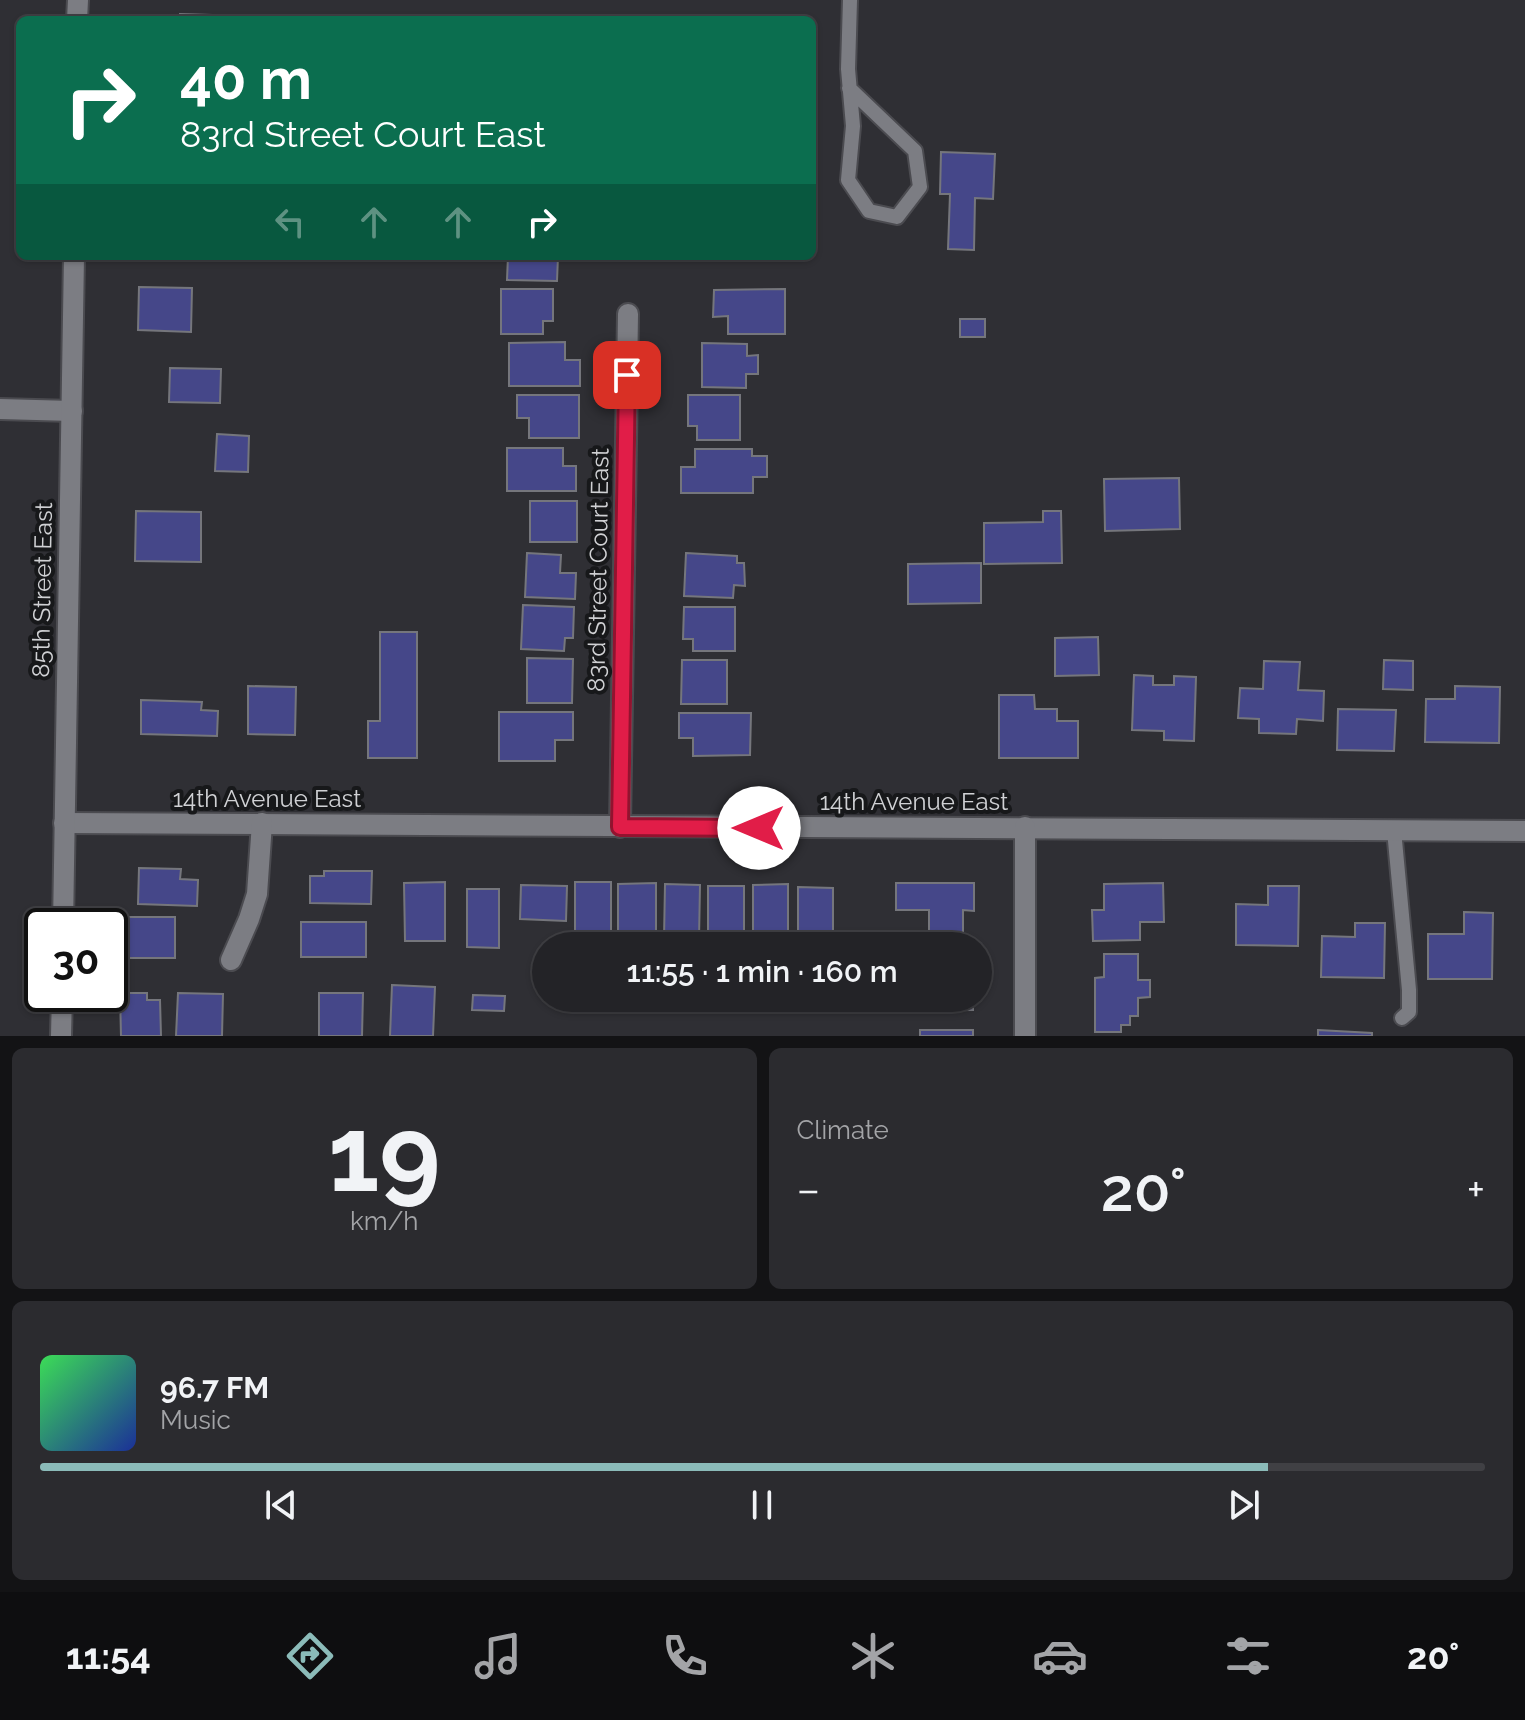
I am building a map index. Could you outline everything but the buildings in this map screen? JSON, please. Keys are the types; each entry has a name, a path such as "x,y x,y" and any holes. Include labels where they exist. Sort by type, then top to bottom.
{"street":[{"name":"85th Street East","path":"63,908 74,260"},
{"name":"83rd Street Court East","path":"620,827 628,314"},
{"path":"0,409 72,411"},
{"name":"14th Avenue East","path":"64,823 1525,831"},
{"path":"231,960 257,894 262,823"},
{"path":"1025,827 1025,1036"},
{"path":"61,1036 62,1012"}],"lane":[{"path":"849,88 915,151 920,187 897,217 869,211 848,180 853,126 849,88 850,0"},
{"path":"1394,830 1409,990 1409,1012 1402,1018"}],"route":[{"path":"627,375 620,827 759,828"}]}
